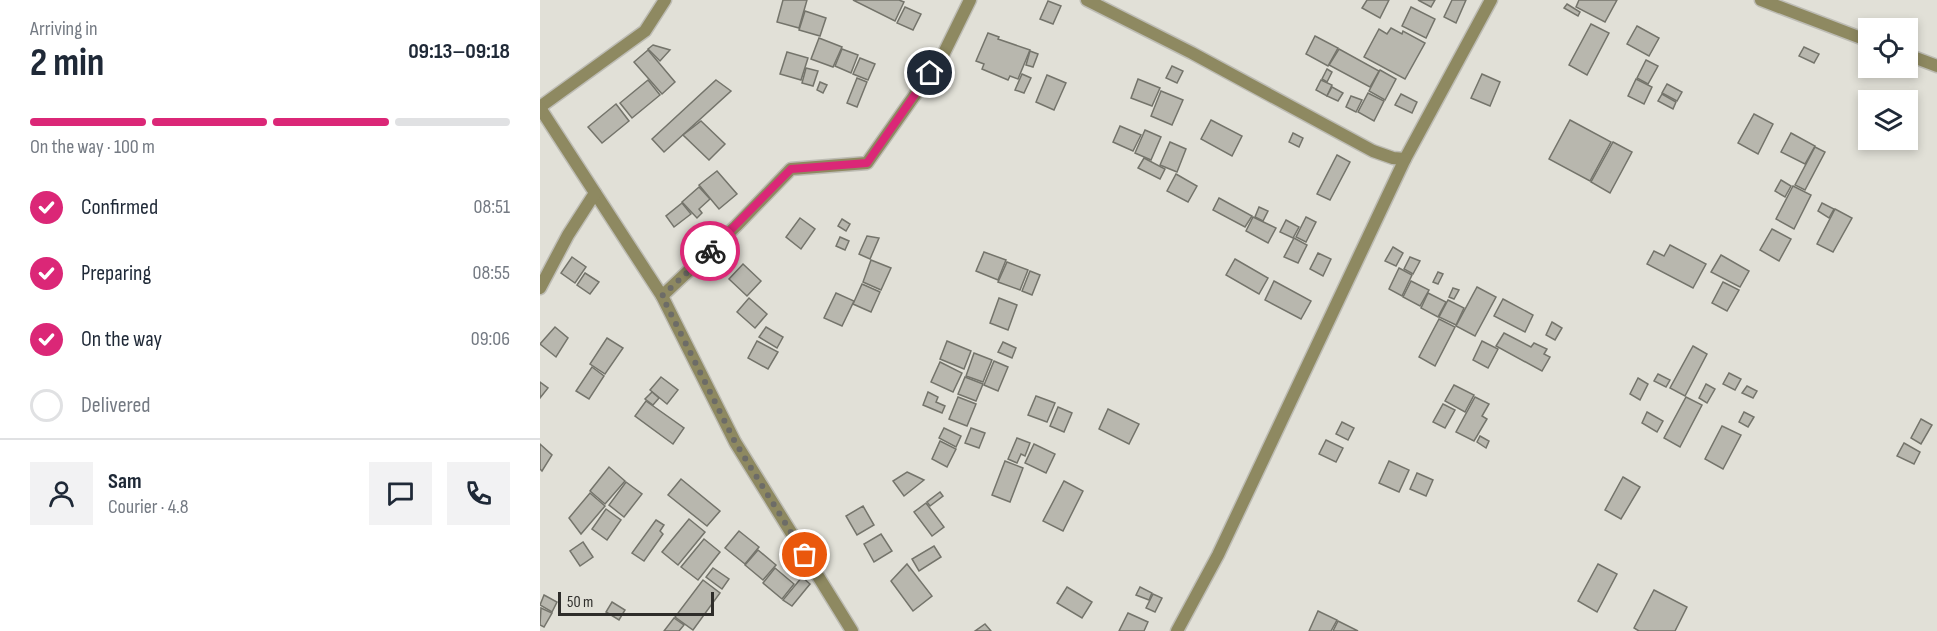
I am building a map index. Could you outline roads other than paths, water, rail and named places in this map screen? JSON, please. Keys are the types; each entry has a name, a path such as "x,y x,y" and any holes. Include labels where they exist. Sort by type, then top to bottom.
{"street":[{"path":"665,0 645,31 540,107 662,296 735,442 852,631"},
{"path":"662,296 736,226 791,169 867,163 943,55 969,0"},
{"path":"1087,0 1192,53 1372,151 1393,158 1405,159"},
{"path":"1177,631 1218,555 1405,159 1491,0"},
{"path":"1761,0 1858,37"},
{"path":"1918,59 1937,66"},
{"path":"540,288 568,236 595,193"}]}
